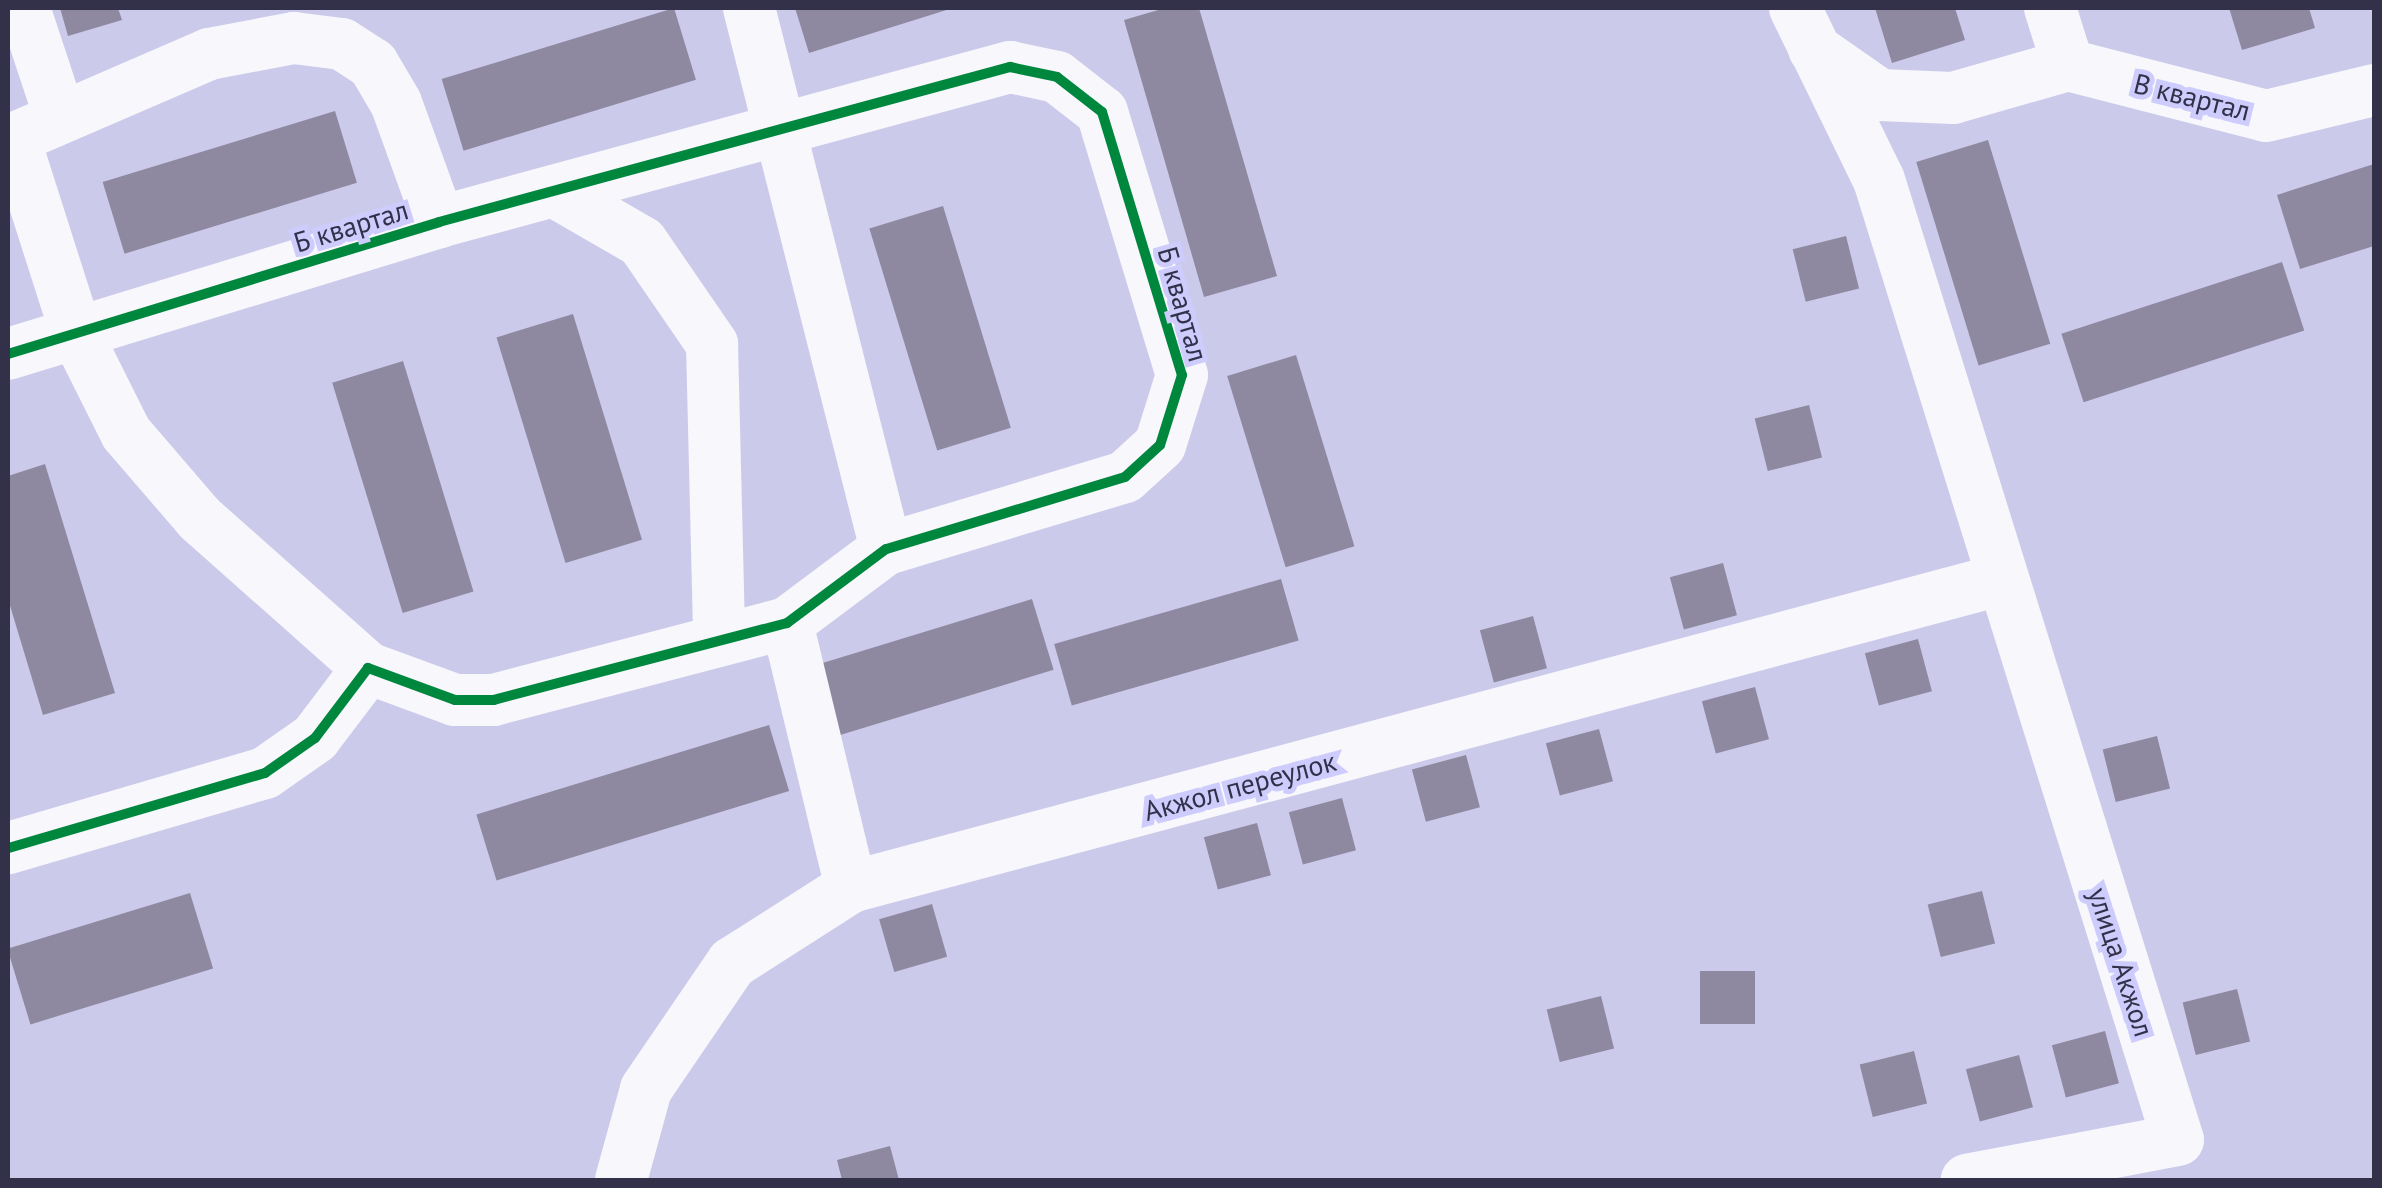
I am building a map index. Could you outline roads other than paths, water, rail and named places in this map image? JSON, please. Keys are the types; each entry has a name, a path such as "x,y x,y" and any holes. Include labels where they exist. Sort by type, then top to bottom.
{"street":[{"path":"24,8 59,114"},
{"path":"749,8 776,128 886,549"},
{"path":"1802,27 1880,96 1953,98 2068,65 2050,8"},
{"path":"1802,27 1879,180 2003,579"},
{"path":"11,140 59,114 209,54 294,38 342,44 373,64 396,104 439,222"},
{"name":"В квартал","path":"2068,65 2266,116 2374,90"},
{"name":"Б квартал","path":"8,354 77,336 439,222 1010,67 1057,76 1102,112 1182,375 1160,446 1125,477 886,549 788,623 494,700 455,700 368,668 199,518 126,433 77,336 11,140"},
{"path":"557,193 642,242 712,344 720,640"},
{"name":"Акжол переулок","path":"621,1180 646,1089 732,963 851,887 2003,579"},
{"name":"улица Акжол","path":"1967,1180 2178,1140 2003,579"},
{"path":"788,623 851,887"},
{"path":"8,848 266,773 315,738 368,668"}]}
